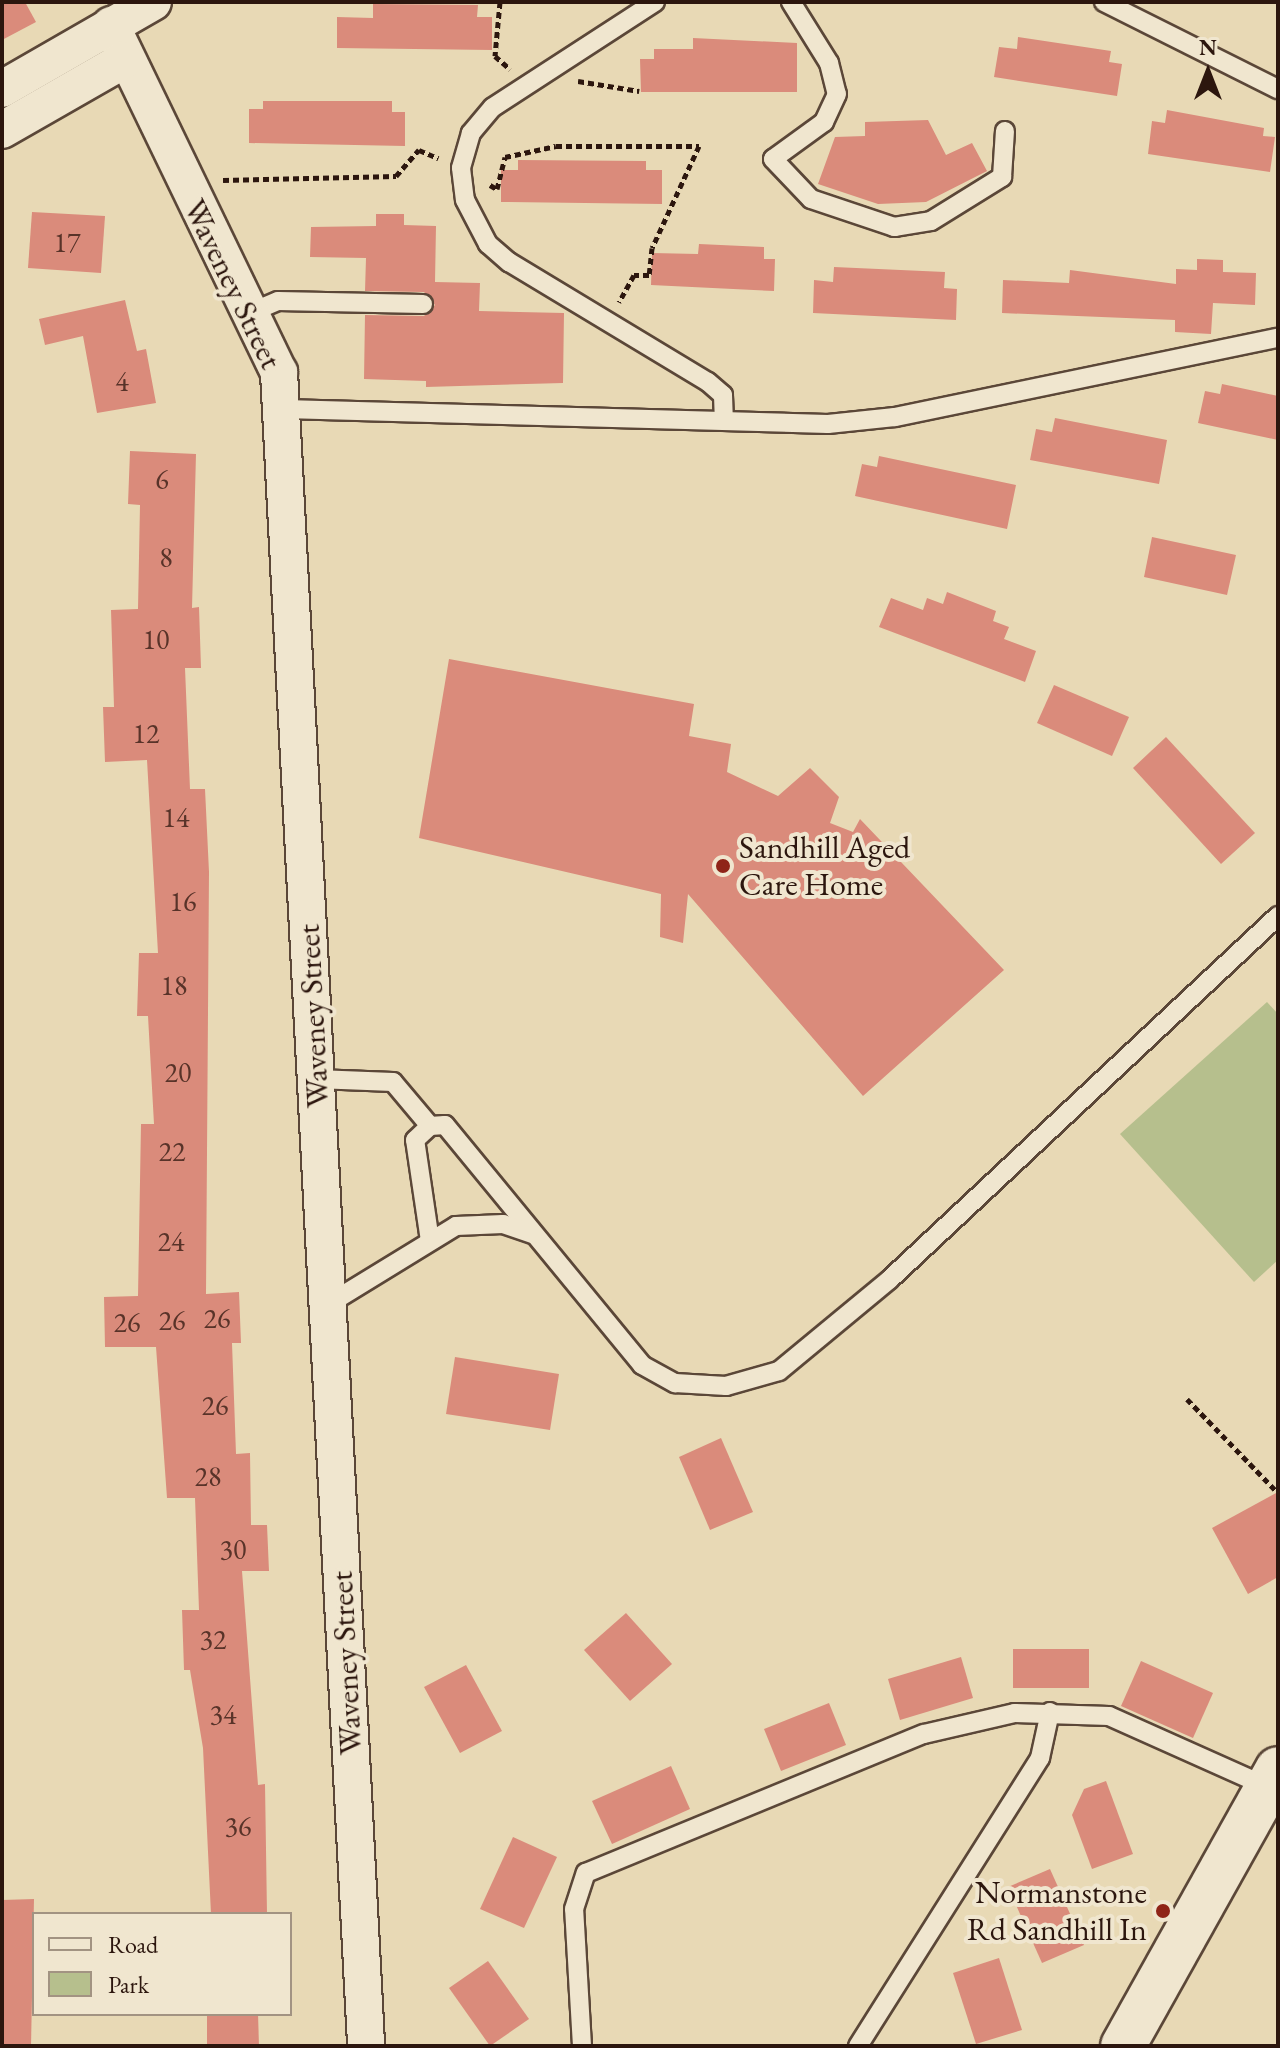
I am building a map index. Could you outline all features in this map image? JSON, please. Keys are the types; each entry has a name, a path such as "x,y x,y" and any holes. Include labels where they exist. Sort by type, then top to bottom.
{"street":[{"path":"2,89 153,2"},
{"name":"Waveney Street","path":"111,25 124,60 190,196 252,312 279,372 284,409 366,2046"},
{"path":"2,130 124,60"},
{"path":"1123,2046 1273,1778"}],"lane":[{"path":"655,2 492,108 471,133 461,168 465,200 488,244 708,382 723,395 724,421"},
{"path":"791,2 829,63 837,94 824,122 773,159 811,199 894,227 931,221 1002,177 1005,131"},
{"path":"1104,2 1278,89"},
{"path":"252,312 278,301 423,304"},
{"path":"284,409 724,421 895,417 1278,338"},
{"path":"430,1241 415,1140 430,1126 445,1125 651,1370 675,1383 726,1386 779,1371 889,1280 1278,916"},
{"path":"316,1079 393,1082 430,1126"},
{"path":"327,1305 430,1241 479,1222 537,1236"},
{"path":"582,2046 574,1909 577,1888 600,1862 924,1734 979,1717 1050,1712 1146,1727 1273,1778"},
{"path":"858,2046 1040,1758 1050,1712"}],"path":[{"path":"190,196 233,175 396,176 419,150 461,168 497,189 498,165 511,155 556,146 699,146 652,248 649,275 634,275 608,321"},
{"path":"1187,1399 1278,1493"}],"green space":[{"path":"1267,1002 1278,1014 1278,1260 1254,1282 1120,1134"}],"building":[{"path":"2,2 25,2 36,22 2,40"},
{"path":"373,4 478,5 477,17 492,17 492,50 337,48 337,17 373,18"},
{"path":"1018,37 1111,51 1109,62 1122,64 1117,96 994,77 999,47 1017,49"},
{"path":"693,38 797,43 797,92 641,92 640,59 654,59 654,49 693,49"},
{"path":"263,101 392,101 392,112 405,112 405,146 249,143 249,109 263,109"},
{"path":"1167,110 1264,128 1263,136 1275,137 1270,172 1148,154 1152,121 1165,123"},
{"path":"928,120 946,155 972,143 987,171 926,202 878,204 818,184 835,137 865,136 865,122"},
{"path":"518,160 646,161 646,170 662,170 662,204 501,202 501,170 518,170"},
{"path":"32,212 105,216 101,273 28,268"},
{"path":"376,214 404,214 404,225 436,226 435,282 480,283 479,311 564,313 563,383 426,387 426,381 364,379 365,315 424,316 435,305 424,292 365,291 366,258 310,257 311,227 376,226"},
{"path":"699,244 764,247 764,259 775,259 774,291 651,285 652,253 698,254"},
{"path":"1197,259 1223,260 1223,272 1256,273 1255,305 1213,303 1211,334 1175,332 1175,320 1002,313 1003,280 1069,283 1070,270 1176,284 1176,269 1197,270"},
{"path":"834,267 945,272 944,288 957,289 956,320 813,313 814,280 833,282"},
{"path":"125,300 137,351 146,349 156,403 97,413 83,336 45,345 39,319"},
{"path":"1222,384 1278,396 1278,440 1198,423 1205,391 1220,394"},
{"path":"1055,418 1167,440 1159,484 1030,460 1036,429 1052,432"},
{"path":"130,451 196,454 192,608 199,607 201,668 185,668 190,789 205,789 209,872 206,1294 239,1292 241,1343 232,1343 236,1454 250,1453 251,1525 267,1525 269,1571 242,1571 258,1785 265,1784 267,1912 211,1912 203,1748 190,1670 184,1670 182,1610 199,1610 195,1498 167,1498 156,1347 105,1347 104,1297 138,1296 141,1124 154,1124 148,1016 137,1016 139,953 158,953 147,760 105,762 103,707 114,707 111,610 138,609 140,505 128,504"},
{"path":"879,456 1016,485 1007,529 855,496 862,464 877,467"},
{"path":"1152,537 1236,555 1227,595 1144,577"},
{"path":"947,592 996,611 993,621 1009,627 1004,639 1036,651 1025,682 879,627 891,598 923,610 927,598 943,604"},
{"name":"Sandhill Aged Care Home","path":"449,659 694,704 689,736 731,744 727,772 778,796 810,768 839,797 830,823 853,832 860,819 1004,970 863,1096 688,894 683,943 660,937 661,894 419,838"},
{"path":"1054,685 1129,717 1112,756 1037,723"},
{"path":"1166,737 1255,833 1221,864 1133,768"},
{"path":"455,1357 559,1374 550,1430 446,1414"},
{"path":"721,1438 753,1512 710,1530 679,1457"},
{"path":"1278,1492 1278,1577 1248,1594 1212,1528"},
{"path":"626,1613 672,1664 630,1701 584,1650"},
{"path":"1013,1649 1089,1649 1089,1688 1013,1688"},
{"path":"961,1657 973,1698 900,1720 888,1679"},
{"path":"1141,1661 1213,1693 1193,1738 1121,1706"},
{"path":"466,1665 502,1731 460,1753 424,1687"},
{"path":"829,1703 846,1745 781,1771 764,1729"},
{"path":"671,1766 690,1809 612,1844 592,1801"},
{"path":"1106,1781 1133,1854 1092,1869 1072,1815 1084,1789"},
{"path":"513,1837 557,1857 524,1928 480,1909"},
{"path":"1050,1869 1084,1945 1042,1963 1008,1887"},
{"path":"34,1899 31,2046 2,2046 2,1900"},
{"path":"999,1958 1022,2030 976,2044 953,1973"},
{"path":"488,1961 529,2019 490,2046 449,1988"},
{"path":"207,2016 258,2016 259,2046 207,2046"}],"place":[{"name":"Sandhill Aged Care Home","path":"723,866"},
{"name":"Normanstone Rd Sandhill In","path":"1163,1911"}]}
